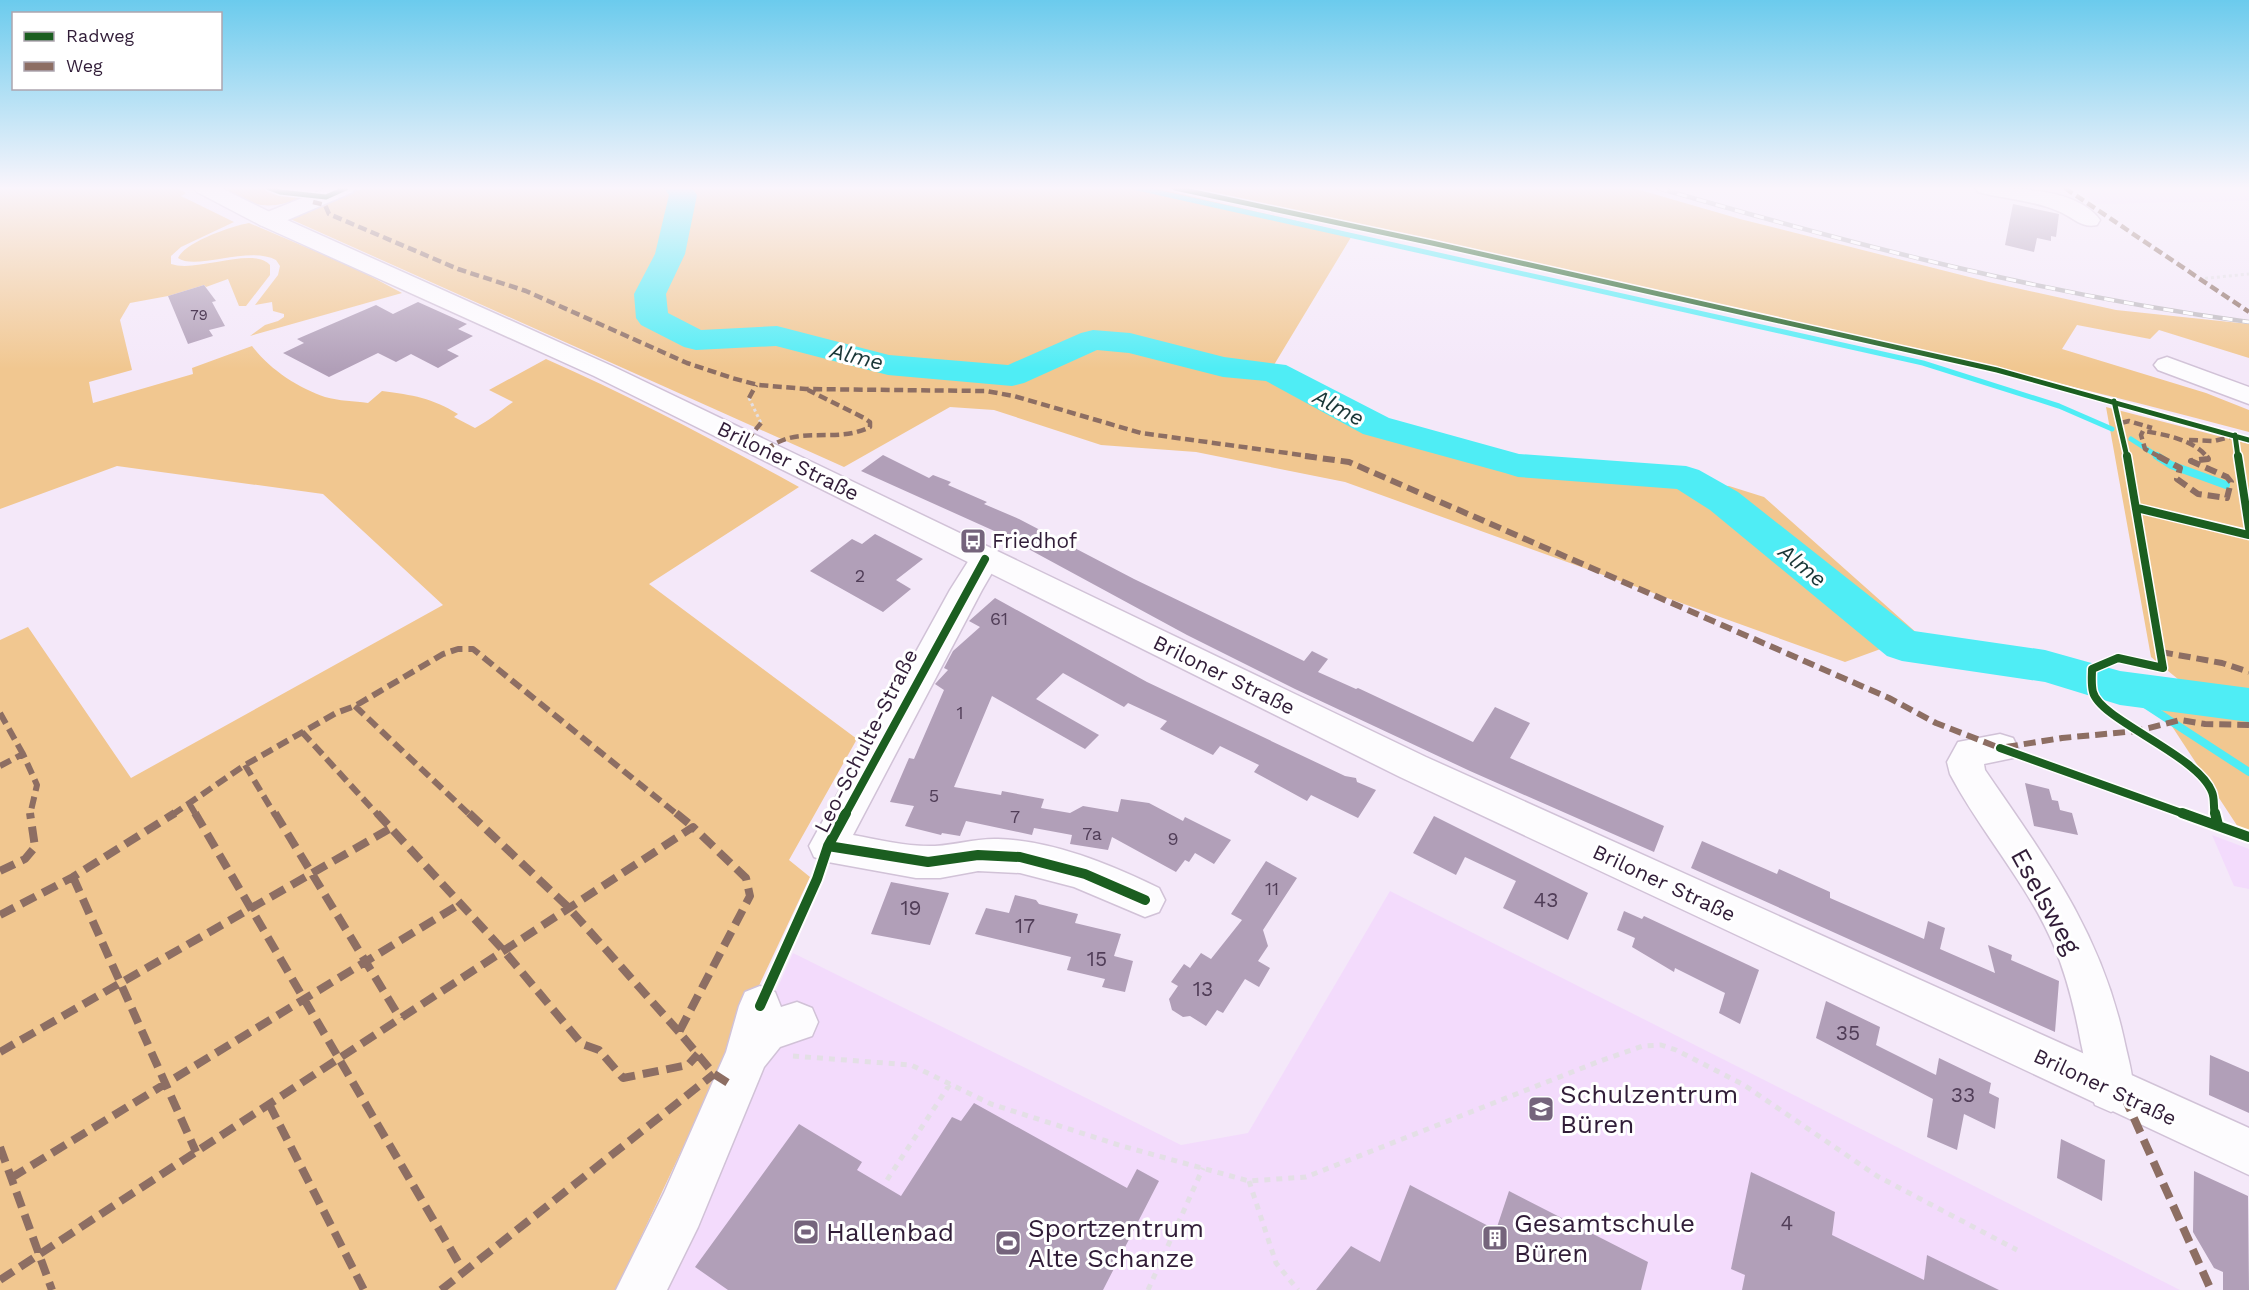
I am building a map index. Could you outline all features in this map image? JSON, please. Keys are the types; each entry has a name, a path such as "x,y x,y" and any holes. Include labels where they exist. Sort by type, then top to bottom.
{"main road":[{"name":"Briloner Straße","path":"332,248 603,370 1413,767 2249,1152"},
{"path":"2167,365 2249,396"},
{"name":"Leo-Schulte-Straße","path":"985,559 828,846 929,863 979,855 1018,857 1106,880 1145,900"},
{"name":"Eselsweg","path":"2000,748 1971,752 1965,762 1968,774 2065,925 2100,1022 2111,1090"},
{"path":"647,1288 748,1053 779,1014"}],"path":[{"path":"2199,279 2249,273"},
{"path":"750,398 761,423"},
{"path":"748,1053 911,1065 991,1104 1051,1124 1249,1181 1306,1177 1600,1060 1643,1046 1661,1046 1676,1050 1744,1085 1877,1176 2018,1250"},
{"path":"887,1180 950,1084"},
{"path":"1148,1290 1203,1168"},
{"path":"1249,1181 1275,1263 1298,1290"}],"shaded area":[{"path":"0,248 180,248 171,256 171,264 182,266 251,258 262,260 270,265 270,275 246,306 239,306 228,279 206,287 204,285 168,296 130,303 120,320 132,370 89,382 93,403 193,374 192,368 252,346 285,377 325,397 368,403 382,391 413,396 449,409 458,414 454,417 475,428 513,402 489,390 546,359 674,420 799,487 649,584 857,739 789,860 810,877 616,1290 0,1290 0,640 28,627 131,778 443,605 323,494 117,466 0,509"},
{"path":"187,248 308,248 355,268 402,293 250,336 265,325 284,317 284,314 273,311 272,302 255,305 278,275 280,266 276,260 252,255 197,262 178,258"},
{"path":"355,248 1344,248 1266,378 1368,430 1517,470 1672,484 1729,486 1764,497 1919,635 1845,662 1345,482 1196,452 1101,445 994,410 950,407 844,467"},
{"path":"1466,248 1855,248 1989,282 2116,310 2249,324 2249,358 2159,330 2150,339 2077,325 2062,349 2206,393 2249,410 2249,432 1854,334"},
{"path":"2106,407 2249,444 2249,690 2184,684 2151,657"},
{"path":"2158,705 2249,720 2249,831 2238,827"},
{"path":"2212,835 2249,849 2249,889 2234,886"},
{"name":"Schulzentrum Büren","path":"1390,891 2180,1290 664,1290 759,1030 793,953 1181,1145 1248,1133"}],"building":[{"path":"2018,248 2035,248 2034,252"},
{"path":"204,285 216,301 212,302 225,326 209,330 213,336 188,344 168,296"},
{"path":"418,302 467,324 458,329 473,336 447,350 459,356 438,368 411,354 396,362 378,353 329,377 283,353 304,343 297,339 376,305 393,314"},
{"path":"883,455 929,478 933,475 951,482 948,485 987,502 984,504 1019,519 1134,579 1304,661 1312,651 1328,659 1318,672 1358,688 1473,742 1495,707 1530,723 1510,758 1664,826 1654,852 1470,771 1295,689 1187,635 1001,534 861,471"},
{"path":"875,534 923,559 896,580 911,589 883,612 810,571 852,539 862,544"},
{"path":"995,598 1147,682 1345,776 1356,778 1357,782 1376,790 1358,818 1311,795 1307,801 1254,772 1259,765 1220,746 1213,755 1160,729 1167,721 1128,703 1124,707 1063,673 1036,699 1099,735 1085,749 992,696 954,787 1001,795 1002,791 1044,799 1041,808 1070,813 1083,806 1118,812 1121,799 1149,803 1183,821 1185,817 1231,840 1214,864 1195,853 1189,862 1185,860 1176,872 1112,837 1108,850 1070,844 1072,835 1034,828 1032,835 966,821 960,836 942,833 941,835 905,826 914,806 890,802 909,758 914,759 944,690 935,684 948,670 944,668 953,651 980,627 969,621"},
{"path":"2025,783 2049,789 2052,800 2058,801 2060,810 2072,813 2078,835 2034,826"},
{"path":"1434,816 1588,893 1568,940 1503,908 1516,881 1465,857 1456,875 1413,853"},
{"path":"1702,841 1777,874 1779,869 1830,892 1830,898 1924,939 1928,921 1945,928 1940,949 1995,973 1988,945 2012,955 2011,960 2059,981 2055,1032 1691,868"},
{"path":"1266,861 1297,878 1263,930 1268,946 1258,961 1270,968 1259,987 1245,979 1223,1013 1217,1010 1206,1026 1190,1016 1183,1017 1172,1010 1169,999 1178,986 1171,982 1184,964 1190,968 1201,953 1211,959 1242,920 1231,914"},
{"path":"891,882 949,893 930,945 871,934"},
{"path":"1015,895 1078,914 1075,923 1121,934 1114,956 1133,961 1125,992 1102,987 1105,979 1067,970 1071,957 975,934 986,908 1009,913"},
{"path":"1624,911 1642,919 1644,916 1759,970 1740,1024 1719,1013 1725,993 1675,968 1674,972 1632,947 1635,938 1617,930"},
{"path":"1826,1001 1880,1027 1876,1045 1936,1075 1939,1058 1991,1083 1989,1093 1999,1098 1995,1129 1964,1114 1957,1150 1927,1137 1933,1099 1816,1038"},
{"path":"2210,1055 2249,1072 2249,1113 2209,1095"},
{"name":"Sportzentrum Alte Schanze","path":"974,1103 1127,1188 1137,1169 1159,1181 1103,1290 728,1290 695,1267 799,1124 862,1162 857,1170 901,1196 952,1117 961,1121"},
{"path":"2061,1139 2105,1160 2102,1201 2057,1178"},
{"path":"2194,1171 2248,1196 2249,1290 2223,1290 2223,1272 2214,1268 2193,1232"},
{"name":"Gesamtschule Büren","path":"1751,1172 1835,1212 1832,1235 1924,1280 1927,1255 1999,1290 1742,1290 1745,1275 1731,1269"},
{"name":"Gesamtschule Büren","path":"1410,1185 1496,1230 1509,1191 1648,1262 1641,1290 1316,1290 1351,1246 1380,1262"}],"waterway":[{"name":"Alme","path":"671,248 650,294 652,318 696,340 777,336 888,365 1012,376 1093,340 1130,343 1223,367 1274,372 1376,426 1518,465 1686,478 1724,501 1902,645 2045,666 2120,688 2249,705"},
{"path":"1408,248 1923,363 2059,406 2112,429"},
{"path":"2131,439 2159,457"},
{"path":"2157,456 2171,465 2226,485"},
{"name":"Alme","path":"2120,688 2249,772"}],"railway":[{"path":"1879,248 2099,298 2249,322"}],"marked path":[{"path":"409,248 458,269 526,291 687,363 758,385 806,389 986,391 1014,396 1141,433 1349,462 1889,698 1936,723 2005,750"},
{"path":"2154,248 2249,312"},
{"path":"749,398 756,385"},
{"path":"766,450 786,437 841,435 870,427 870,422 864,418 808,390"},
{"path":"2121,423 2129,421 2152,428"},
{"path":"747,440 761,423"},
{"path":"2143,431 2179,440 2198,448 2208,459 2191,461 2227,477 2231,482 2227,498 2198,494 2180,482 2177,479 2180,468 2145,449 2141,435 2143,431"},
{"path":"2189,440 2214,441 2230,437"},
{"path":"0,915 73,877 147,832 245,765 336,713 355,706 443,654 458,649 473,649 693,827"},
{"path":"2161,652 2222,663 2249,672"},
{"path":"355,706 569,908 679,1032"},
{"path":"0,713 23,754"},
{"path":"2006,747 2062,738 2137,731 2180,720 2205,724 2249,725"},
{"path":"302,732 504,951 582,1044 599,1050 623,1078 688,1065 698,1054"},
{"path":"0,766 23,754 37,785 29,817 35,847 25,859 0,871"},
{"path":"245,765 400,1018"},
{"path":"189,803 464,1272"},
{"path":"0,1280 693,827 746,878 750,896 679,1032 714,1074 733,1086"},
{"path":"0,1052 391,828"},
{"path":"73,877 196,1152"},
{"path":"11,1178 460,904"},
{"path":"441,1290 714,1074"},
{"path":"2124,1096 2211,1290"},
{"path":"269,1104 364,1290"},
{"path":"0,1147 52,1290"}],"cycle path":[{"path":"1455,248 1997,370 2249,440"},
{"path":"2114,401 2121,423 2137,508 2163,668 2118,658 2092,669 2093,694 2104,707 2188,764 2204,779 2213,793 2213,807 2218,825"},
{"path":"2235,435 2249,528"},
{"path":"2137,508 2249,535"},
{"path":"985,559 828,846 891,858 928,862 978,855 1020,857 1085,874 1145,900"},
{"path":"2000,748 2249,837"},
{"path":"760,1006 817,879 828,846"}],"place":[{"name":"Friedhof","path":"973,541"},
{"name":"Schulzentrum Büren","path":"1541,1109"},
{"name":"Hallenbad","path":"806,1232"},
{"name":"Gesamtschule Büren","path":"1495,1238"},
{"name":"Sportzentrum Alte Schanze","path":"1008,1243"}]}
